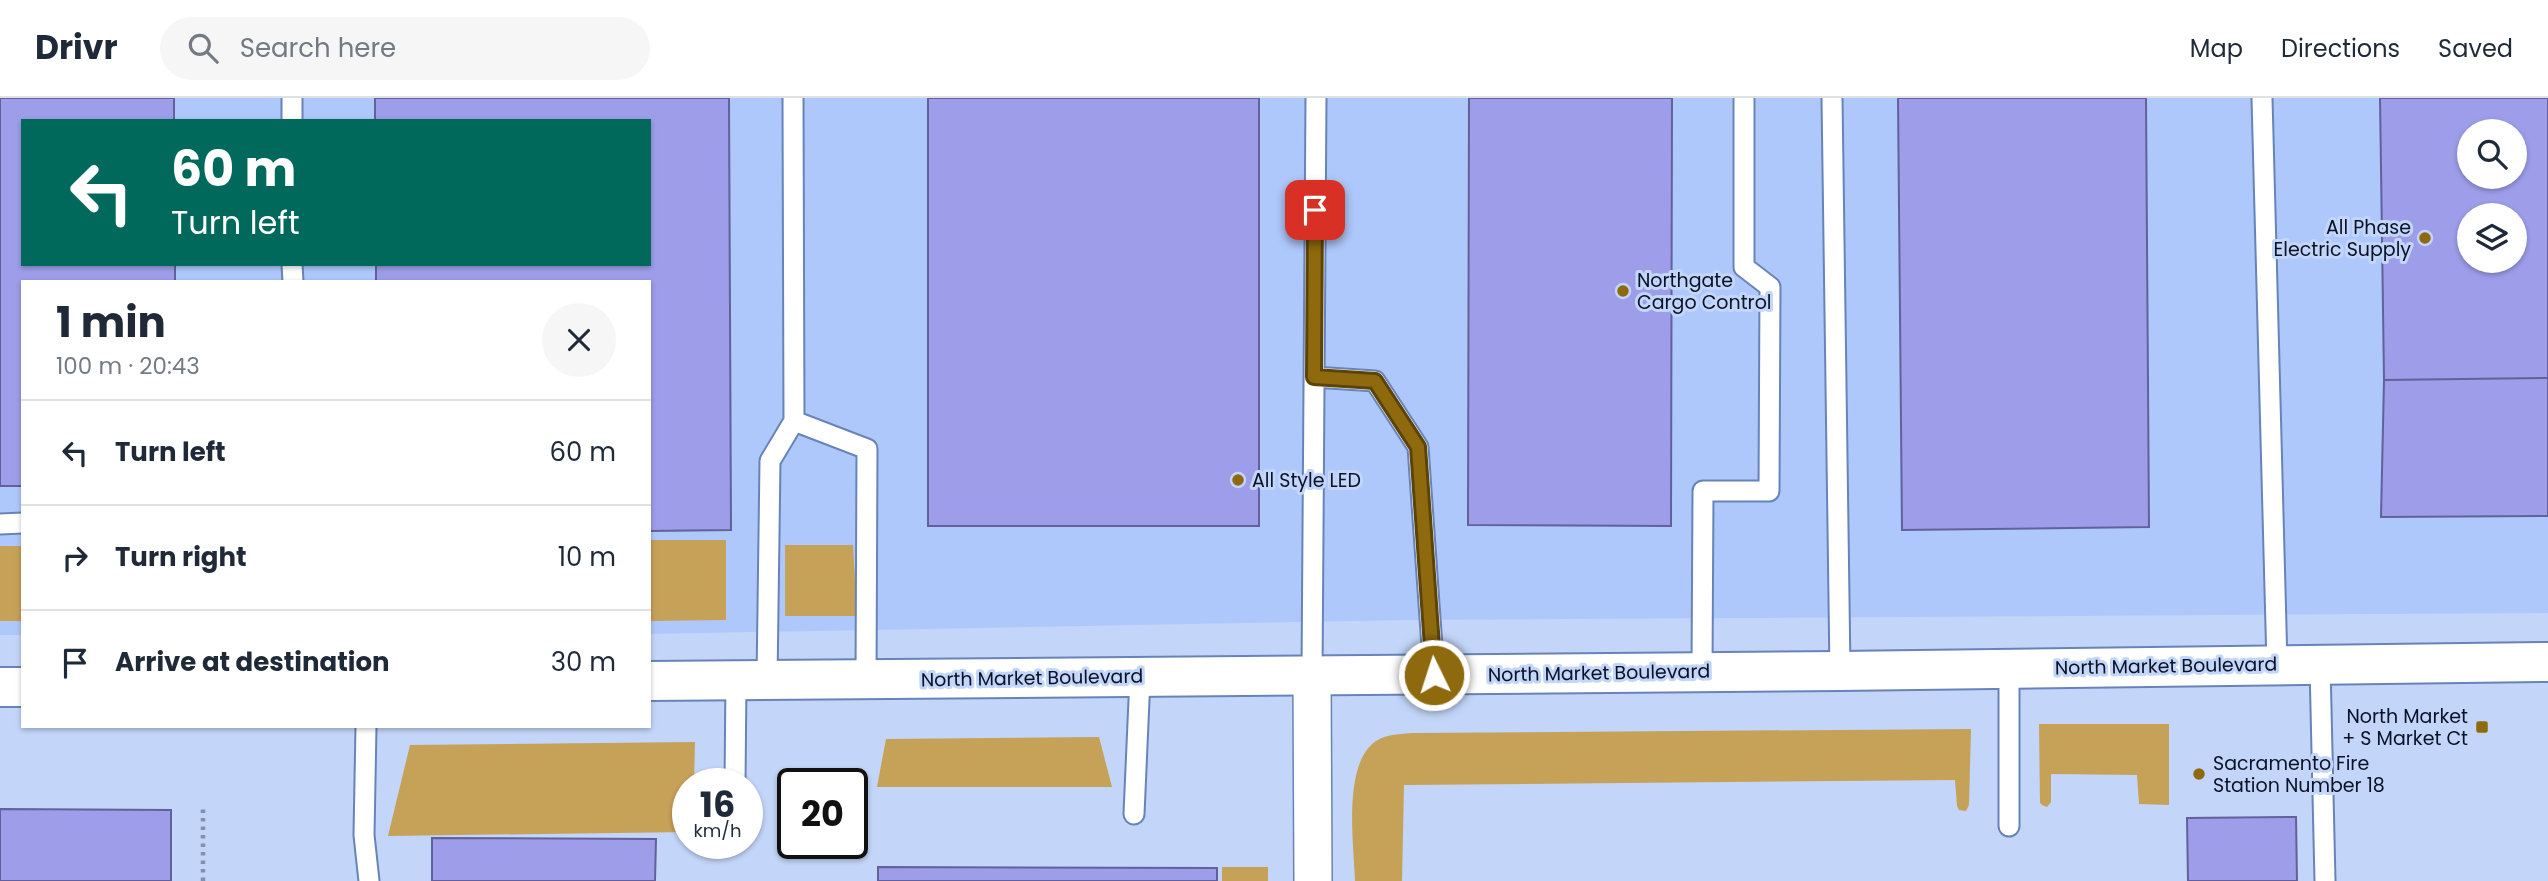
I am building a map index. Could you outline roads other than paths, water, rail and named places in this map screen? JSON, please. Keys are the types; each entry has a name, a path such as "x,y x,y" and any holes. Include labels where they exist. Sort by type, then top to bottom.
{"main road":[{"name":"North Market Boulevard","path":"651,681 2548,662"},
{"path":"0,687 21,687"}],"street":[{"path":"1312,676 1313,881"}],"lane":[{"path":"292,98 292,119"},
{"path":"737,768 751,680 770,461 794,421 793,98"},
{"path":"1312,676 1316,98"},
{"path":"1702,672 1703,491 1769,491 1770,288 1744,267 1744,98"},
{"path":"1832,98 1840,671"},
{"path":"2262,98 2277,665"},
{"path":"1314,377 1375,381 1418,447 1434,675"},
{"path":"794,421 867,449 866,680"},
{"path":"0,524 21,523"},
{"path":"2320,665 2325,881"},
{"path":"2008,826 2009,668"},
{"path":"1134,814 1140,677"},
{"path":"366,728 364,835 369,881"}],"place":[{"name":"All Phase Electric Supply","path":"2425,238"},
{"name":"Northgate Cargo Control","path":"1623,291"},
{"name":"All Style LED","path":"1238,480"},
{"name":"North Market + S Market Ct","path":"2482,727"},
{"name":"Sacramento Fire Station Number 18","path":"2199,774"}]}
